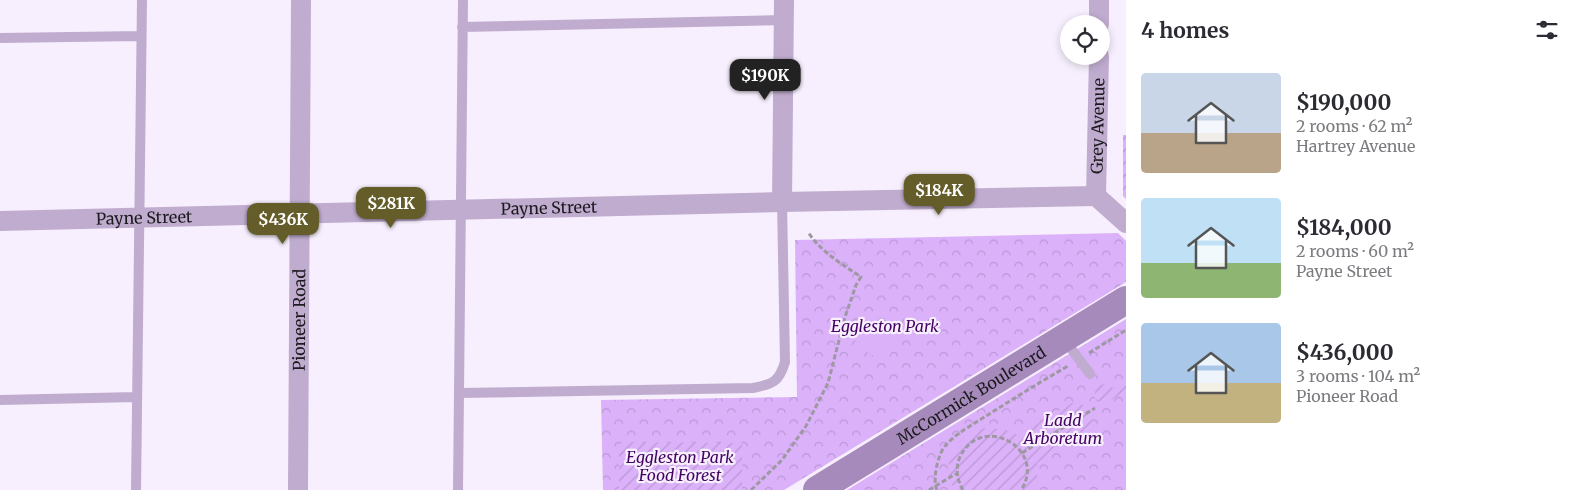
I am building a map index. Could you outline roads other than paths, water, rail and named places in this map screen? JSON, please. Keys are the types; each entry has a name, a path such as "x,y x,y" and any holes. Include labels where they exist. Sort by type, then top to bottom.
{"main road":[{"name":"McCormick Boulevard","path":"817,490 1071,349 1126,300"}],"street":[{"name":"Pioneer Road","path":"298,490 301,0"},
{"path":"782,202 784,0"},
{"path":"1099,15 1100,0"},
{"name":"Grey Avenue","path":"1096,196 1099,65"},
{"name":"Payne Street","path":"0,221 1096,196"},
{"path":"1096,196 1126,223"}],"lane":[{"path":"136,490 142,0"},
{"path":"458,490 463,0"},
{"path":"462,27 784,20"},
{"path":"0,38 141,36"},
{"path":"459,393 753,388 769,385 781,375 785,362 782,202"},
{"path":"1071,349 1090,374"},
{"path":"0,400 137,397"}],"park label":[{"name":"Eggleston Park","path":"885,326"},
{"name":"Ladd Arboretum","path":"1063,429"},
{"name":"Eggleston Park Food Forest","path":"680,466"}]}
